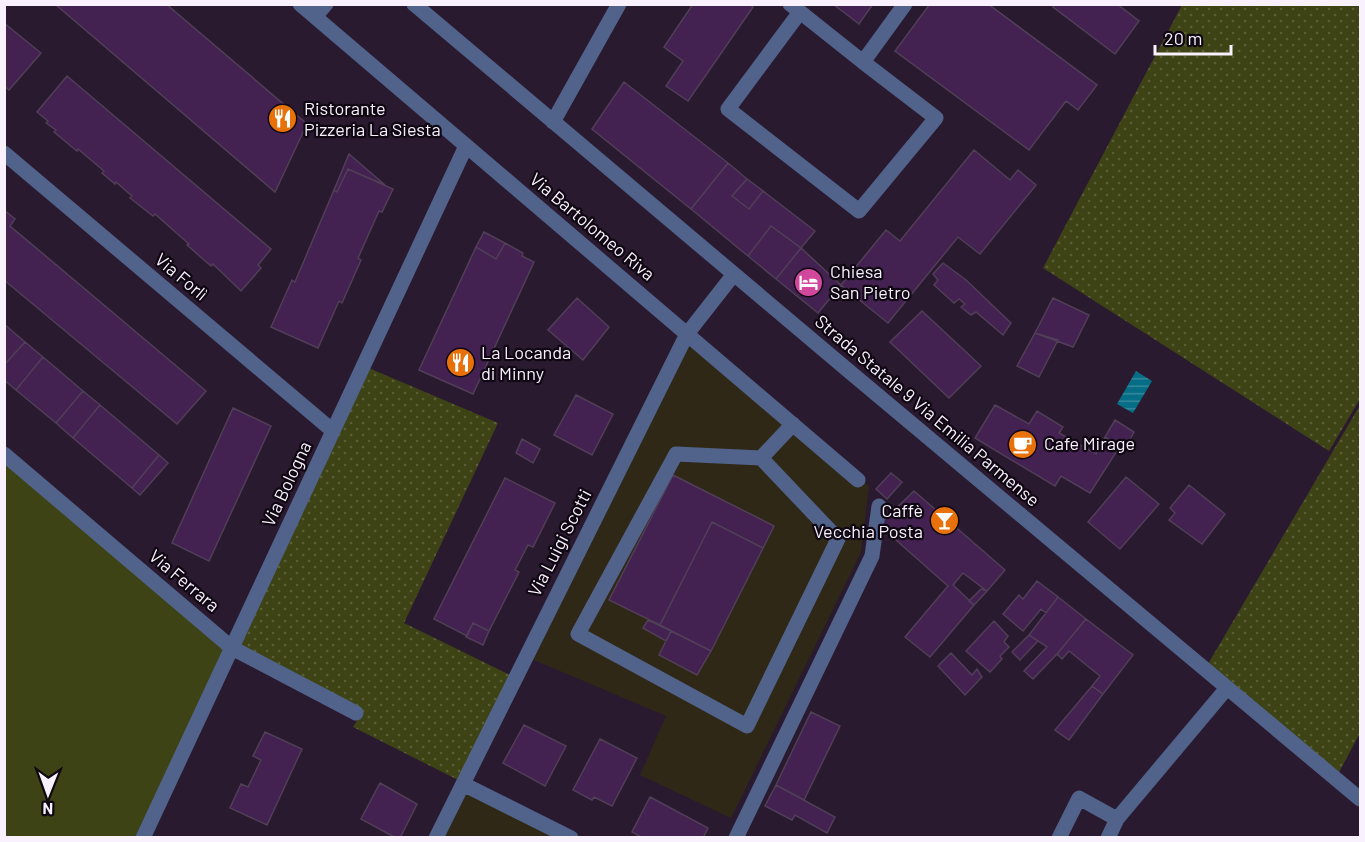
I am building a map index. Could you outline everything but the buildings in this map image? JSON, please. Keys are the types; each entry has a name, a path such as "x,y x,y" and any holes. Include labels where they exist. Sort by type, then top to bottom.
{"street":[{"name":"Via Bartolomeo Riva","path":"300,4 858,480"},
{"path":"315,17 326,4"},
{"name":"Strada Statale 9 Via Emilia Parmense","path":"414,4 1360,799"},
{"path":"553,122 619,4"},
{"path":"863,62 905,4"},
{"path":"795,8 863,62 936,118 859,211 728,109 795,8"},
{"name":"Via Bologna","path":"143,837 466,146"},
{"name":"Via Forlì","path":"4,153 333,431"},
{"name":"Via Luigi Scotti","path":"436,837 687,334 734,274"},
{"path":"761,458 838,538 747,726 578,634 676,454 761,458 793,424"},
{"name":"Via Ferrara","path":"4,453 232,648 356,713"},
{"path":"736,837 872,556 879,506"},
{"path":"1108,837 1117,819 1227,688"},
{"path":"463,784 571,837"},
{"path":"1059,837 1079,798 1117,819"}],"shaded area":[{"path":"686,340 869,486 861,552 731,818 640,775 666,716 527,657"},
{"path":"462,782 578,838 435,838"}],"green space":[{"path":"1182,5 1360,5 1360,399 1329,451 1043,268"},
{"path":"364,366 498,423 404,623 514,677 462,782 353,727 361,714 235,649"},
{"path":"1360,405 1360,733 1336,778 1205,669"},
{"path":"4,457 235,649 144,837 5,837"}],"water":[{"path":"1136,371 1152,381 1133,413 1117,404"}],"place":[{"name":"Ristorante Pizzeria La Siesta","path":"283,119"},
{"name":"Chiesa San Pietro","path":"809,282"},
{"name":"La Locanda di Minny","path":"460,363"},
{"name":"Cafe Mirage","path":"1023,444"},
{"name":"Caffè Vecchia Posta","path":"944,521"}]}
